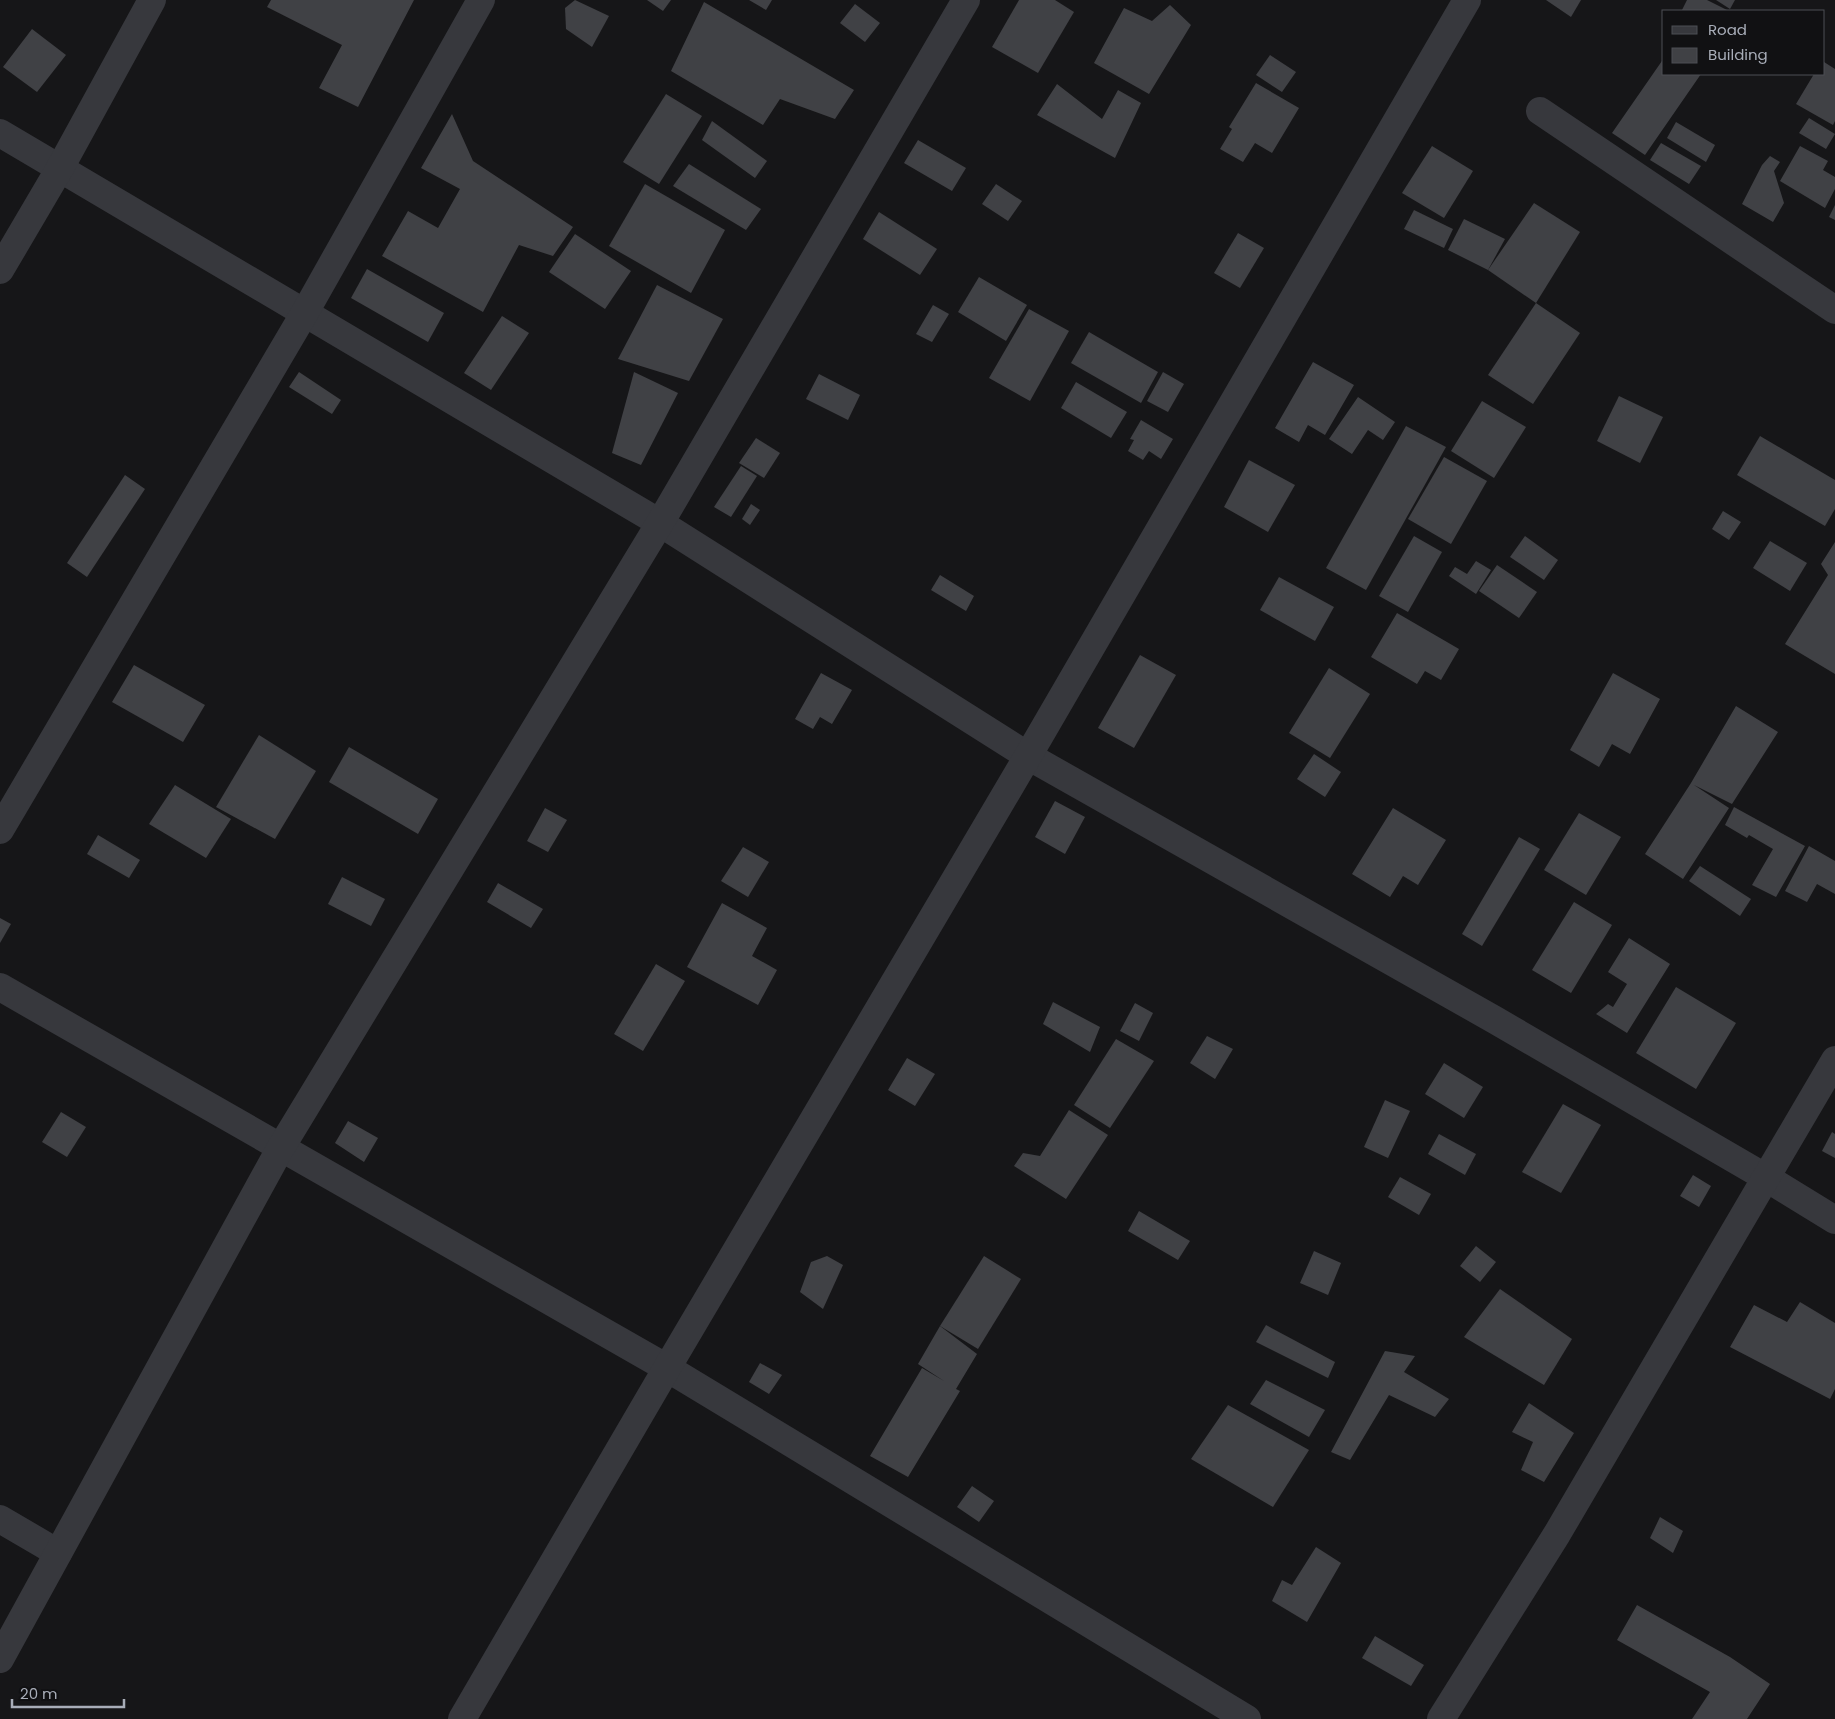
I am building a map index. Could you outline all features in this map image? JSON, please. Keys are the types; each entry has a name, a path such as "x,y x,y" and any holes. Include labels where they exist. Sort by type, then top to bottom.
{"street":[{"path":"0,270 60,168 152,0"},
{"path":"0,830 304,314 481,0"},
{"path":"0,1659 280,1149 660,523 966,0"},
{"path":"462,1719 666,1368 1028,756 1467,0"},
{"path":"1540,111 1835,310"},
{"path":"0,133 660,523 1028,756 1495,1020 1765,1177 1835,1220"},
{"path":"0,987 280,1149 666,1368 1247,1719"},
{"path":"1441,1719 1557,1534 1835,1060"},
{"path":"0,1519 58,1553"}],"building":[{"path":"271,0 414,0 358,107 319,88 342,45 267,7"},
{"path":"575,0 609,16 592,47 566,29 565,8"},
{"path":"647,0 671,0 663,11"},
{"path":"749,0 772,0 766,10"},
{"path":"1019,0 1055,0 1074,12 1038,73 992,47"},
{"path":"1546,0 1581,0 1571,17"},
{"path":"1687,0 1707,0 1727,10 1682,10"},
{"path":"1716,0 1735,0 1730,9"},
{"path":"704,2 854,90 835,119 780,99 763,125 671,71"},
{"path":"855,4 880,23 865,42 840,23"},
{"path":"1170,5 1191,25 1149,94 1094,63 1124,8 1152,21"},
{"path":"32,29 66,55 37,92 3,67"},
{"path":"1270,55 1296,72 1282,92 1256,75"},
{"path":"1662,61 1662,75 1700,75 1645,155 1612,133"},
{"path":"1825,63 1835,69 1835,121 1833,125 1796,104 1813,75 1825,75"},
{"path":"1256,83 1299,108 1272,153 1255,143 1243,162 1220,149 1232,129 1229,127"},
{"path":"1057,84 1102,119 1118,90 1141,103 1115,158 1037,115"},
{"path":"666,94 702,116 659,184 623,162"},
{"path":"452,114 473,161 573,227 553,256 519,245 483,312 382,256 408,211 438,228 460,189 421,168"},
{"path":"1809,118 1835,134 1826,149 1799,133"},
{"path":"712,121 767,161 755,178 702,140"},
{"path":"1676,122 1715,145 1706,162 1667,138"},
{"path":"918,140 966,168 952,191 904,163"},
{"path":"1661,143 1701,166 1689,184 1650,160"},
{"path":"1432,146 1473,171 1444,218 1402,193"},
{"path":"1800,146 1828,161 1823,170 1835,177 1835,189 1825,208 1780,181"},
{"path":"1770,156 1780,162 1774,171 1784,203 1773,222 1742,204 1762,165"},
{"path":"689,164 761,209 746,230 673,186"},
{"path":"645,184 725,230 691,293 609,246"},
{"path":"996,184 1022,201 1008,221 982,204"},
{"path":"1534,203 1580,232 1536,303 1488,270"},
{"path":"1835,205 1835,220 1829,217"},
{"path":"1414,210 1453,229 1444,248 1404,229"},
{"path":"879,212 937,249 920,275 863,239"},
{"path":"1464,219 1505,239 1488,270 1448,250"},
{"path":"1238,233 1264,248 1240,288 1214,273"},
{"path":"575,234 631,271 605,309 549,272"},
{"path":"367,269 444,313 428,342 351,298"},
{"path":"979,277 1027,305 1006,341 958,312"},
{"path":"657,285 723,319 689,381 618,359"},
{"path":"1536,303 1580,333 1533,404 1488,375"},
{"path":"933,305 949,314 932,342 916,334"},
{"path":"1029,309 1069,331 1030,401 989,378"},
{"path":"502,316 529,333 491,390 464,373"},
{"path":"1089,332 1158,372 1141,403 1071,363"},
{"path":"1313,362 1354,385 1325,435 1308,425 1299,442 1275,428"},
{"path":"299,372 341,400 332,414 289,387"},
{"path":"634,372 678,393 641,465 612,453"},
{"path":"1163,372 1184,384 1168,412 1147,401"},
{"path":"819,374 860,395 848,420 806,399"},
{"path":"1076,382 1127,412 1111,438 1061,408"},
{"path":"1619,396 1663,417 1640,463 1597,441"},
{"path":"1358,397 1395,422 1383,440 1368,430 1352,454 1329,439"},
{"path":"1482,401 1526,427 1494,478 1451,451"},
{"path":"1141,420 1173,439 1161,459 1149,451 1143,460 1128,451 1134,440 1130,439"},
{"path":"1406,426 1446,447 1366,590 1326,568"},
{"path":"1760,436 1835,480 1835,509 1825,526 1737,475"},
{"path":"756,438 780,453 764,478 739,463"},
{"path":"1444,457 1487,481 1451,544 1408,519"},
{"path":"1249,460 1295,485 1268,532 1224,507"},
{"path":"741,466 757,476 731,517 714,507"},
{"path":"125,475 145,489 87,577 67,563"},
{"path":"751,504 760,510 750,525 742,519"},
{"path":"1723,511 1741,522 1729,540 1712,529"},
{"path":"1414,536 1442,552 1408,612 1379,596"},
{"path":"1525,536 1558,560 1544,580 1510,557"},
{"path":"1770,541 1807,563 1790,591 1753,568"},
{"path":"1835,542 1835,674 1785,644 1828,575 1821,564"},
{"path":"1476,561 1491,570 1476,594 1449,576 1455,567 1467,574"},
{"path":"1497,565 1537,592 1519,618 1479,591"},
{"path":"940,575 974,596 966,611 931,590"},
{"path":"1279,577 1334,607 1315,641 1260,610"},
{"path":"1397,613 1459,649 1441,680 1425,671 1417,684 1371,657"},
{"path":"1140,655 1176,675 1134,748 1098,728"},
{"path":"134,665 205,705 183,742 112,702"},
{"path":"1329,668 1370,694 1330,758 1289,733"},
{"path":"821,673 852,690 832,724 820,717 813,729 795,719"},
{"path":"1613,673 1660,699 1630,754 1612,744 1599,767 1570,750"},
{"path":"1736,706 1778,732 1732,804 1694,785 1729,808 1683,879 1645,854 1691,783"},
{"path":"259,735 316,771 275,839 216,807"},
{"path":"349,747 438,799 418,834 329,782"},
{"path":"1314,754 1341,772 1325,797 1297,779"},
{"path":"175,785 231,819 206,858 149,824"},
{"path":"1055,801 1085,817 1065,854 1035,837"},
{"path":"1734,807 1805,846 1776,897 1752,885 1773,849 1749,835 1747,838 1725,825"},
{"path":"545,808 567,820 548,852 527,841"},
{"path":"1393,808 1446,840 1418,885 1403,876 1390,897 1352,874"},
{"path":"1579,813 1621,837 1586,895 1544,870"},
{"path":"98,835 140,860 129,878 87,854"},
{"path":"1519,837 1540,849 1482,946 1462,934"},
{"path":"1809,846 1835,861 1835,894 1817,884 1807,902 1785,891"},
{"path":"743,847 769,862 748,897 721,881"},
{"path":"1700,866 1751,899 1740,916 1689,881"},
{"path":"342,877 385,899 371,926 328,904"},
{"path":"498,883 543,909 531,928 487,902"},
{"path":"1574,902 1612,925 1571,993 1532,970"},
{"path":"722,903 767,928 752,956 777,970 758,1005 687,967"},
{"path":"0,918 11,924 0,943"},
{"path":"1629,938 1670,964 1627,1033 1596,1014 1608,1004 1613,1007 1627,984 1608,972"},
{"path":"656,964 685,981 643,1051 614,1034"},
{"path":"1676,987 1736,1023 1696,1089 1636,1053"},
{"path":"1053,1002 1100,1027 1090,1052 1043,1024"},
{"path":"1135,1003 1153,1013 1139,1041 1120,1031"},
{"path":"1207,1036 1233,1049 1215,1079 1190,1063"},
{"path":"1116,1039 1154,1061 1110,1128 1074,1105"},
{"path":"907,1058 935,1074 915,1106 888,1090"},
{"path":"1444,1063 1483,1087 1464,1118 1425,1094"},
{"path":"1385,1100 1410,1111 1388,1158 1364,1147"},
{"path":"1563,1104 1601,1125 1561,1193 1522,1172"},
{"path":"1069,1110 1108,1135 1066,1199 1014,1166 1023,1153 1040,1156"},
{"path":"61,1112 86,1127 67,1157 42,1142"},
{"path":"348,1121 378,1138 364,1162 335,1143"},
{"path":"1832,1132 1835,1134 1835,1158 1822,1151"},
{"path":"1439,1134 1476,1154 1465,1175 1428,1154"},
{"path":"1693,1175 1711,1186 1699,1207 1680,1196"},
{"path":"1400,1177 1431,1194 1419,1215 1388,1197"},
{"path":"1139,1211 1190,1241 1178,1260 1128,1231"},
{"path":"1476,1246 1496,1262 1480,1282 1460,1266"},
{"path":"1314,1251 1341,1263 1328,1295 1300,1283"},
{"path":"827,1256 843,1265 823,1309 800,1292 811,1262"},
{"path":"984,1256 1021,1279 978,1349 940,1326"},
{"path":"1500,1289 1572,1339 1544,1385 1464,1337"},
{"path":"1800,1302 1835,1323 1835,1389 1830,1399 1730,1347 1754,1305 1787,1322"},
{"path":"1266,1325 1335,1362 1328,1378 1256,1342"},
{"path":"940,1326 977,1354 956,1389 960,1391 908,1477 870,1456 922,1368 944,1381 918,1364"},
{"path":"1385,1351 1415,1356 1404,1372 1449,1399 1435,1417 1389,1395 1350,1460 1331,1452"},
{"path":"760,1363 782,1375 769,1394 749,1382"},
{"path":"1266,1380 1325,1410 1309,1437 1250,1404"},
{"path":"1529,1403 1574,1433 1544,1482 1521,1470 1533,1442 1512,1432"},
{"path":"1228,1405 1309,1450 1273,1507 1191,1459"},
{"path":"972,1486 994,1501 979,1522 957,1507"},
{"path":"1660,1517 1683,1531 1673,1553 1650,1538"},
{"path":"1316,1547 1341,1563 1307,1622 1272,1601 1282,1580 1292,1585"},
{"path":"1637,1605 1730,1657 1770,1684 1747,1719 1692,1719 1710,1692 1617,1640"},
{"path":"1375,1636 1424,1665 1411,1686 1362,1658"}]}
